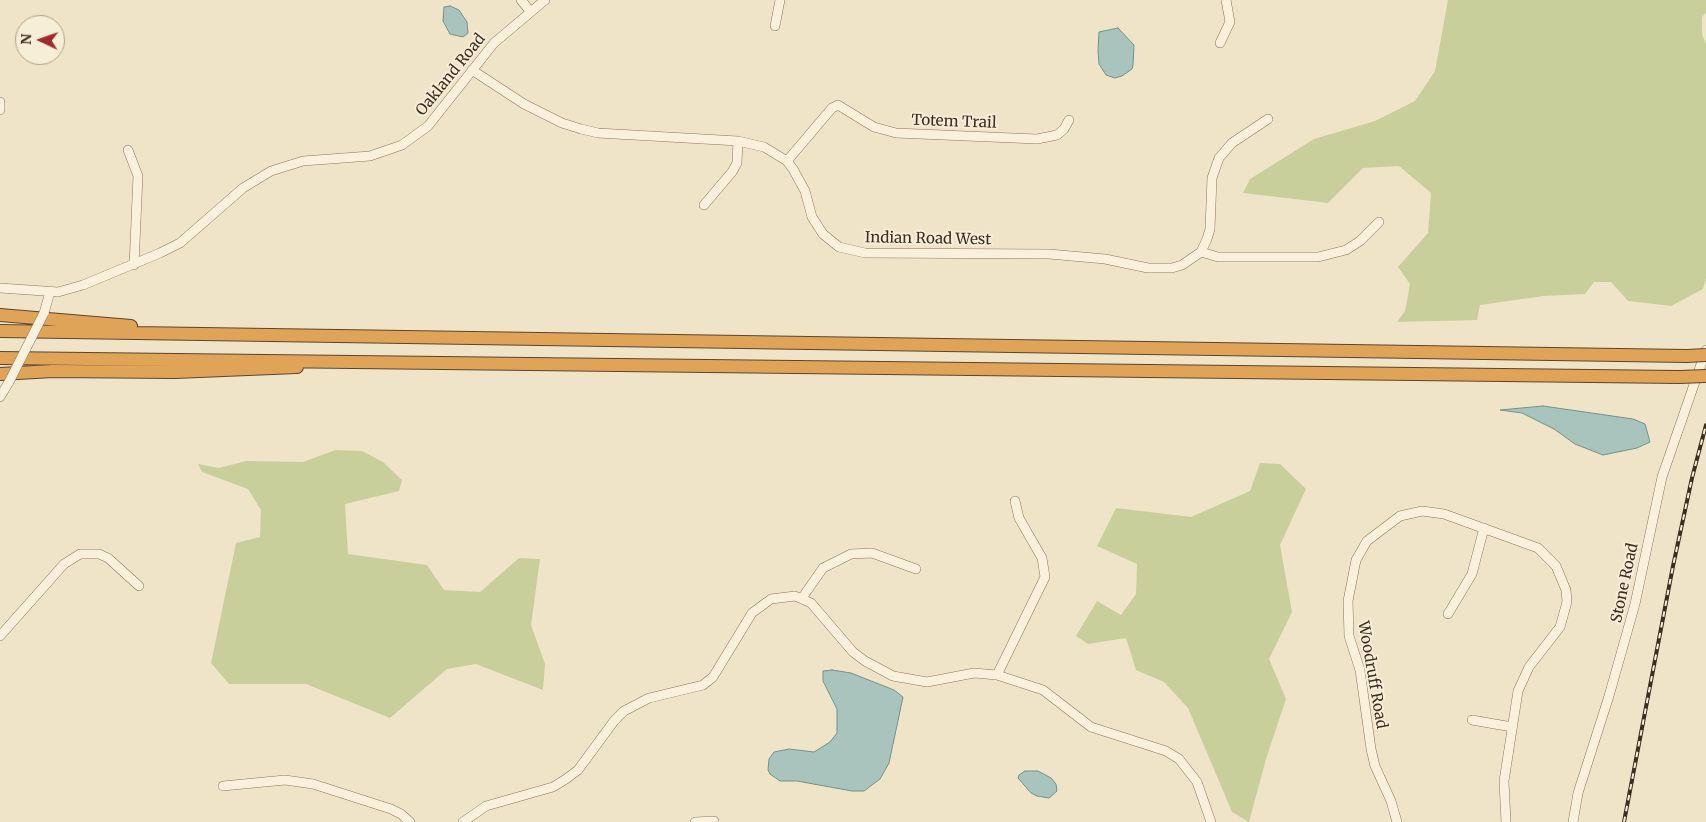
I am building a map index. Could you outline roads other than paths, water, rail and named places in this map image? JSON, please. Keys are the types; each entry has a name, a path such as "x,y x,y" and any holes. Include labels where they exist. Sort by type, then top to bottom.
{"highway":[{"path":"0,315 218,334"},
{"path":"0,332 1706,355"},
{"path":"0,358 1706,376"},
{"path":"5,378 53,371 175,372 281,370 334,363"}],"street":[{"path":"521,0 530,11"},
{"name":"Oakland Road","path":"0,288 50,292 74,288 134,265 180,243 243,188 271,171 303,161 370,156 402,145 435,119 494,43 545,0"},
{"path":"775,26 780,0"},
{"path":"1220,43 1230,22 1226,0"},
{"name":"Indian Road West","path":"472,70 524,104 562,123 598,133 738,141 764,146 787,161 800,181 817,226 830,241 849,251 1077,256 1161,270 1182,265 1201,252"},
{"path":"0,102 0,110"},
{"name":"Totem Trail","path":"787,161 832,108 838,105 874,127 896,133 1037,139 1056,135 1064,129 1069,120"},
{"path":"1268,119 1232,143 1218,158 1212,178 1210,229 1201,252 1218,257 1318,257 1346,250 1360,241 1379,222"},
{"path":"704,205 732,172 737,163 738,141"},
{"path":"128,150 138,176 134,265"},
{"path":"0,397 5,378 44,313 50,292"},
{"name":"Stone Road","path":"1573,822 1578,793 1631,621 1662,476 1706,350"},
{"path":"997,675 1045,577 1042,558 1019,518 1015,502"},
{"name":"Woodruff Road","path":"1397,822 1375,766 1360,670 1349,636 1348,601 1356,560 1367,541 1390,522 1410,512 1433,511 1538,548 1556,566 1566,590 1567,602 1560,627 1522,678 1504,781 1506,822"},
{"path":"1448,614 1472,574 1484,528"},
{"path":"802,598 823,568 851,554 872,553 916,569"},
{"path":"0,636 64,564 80,554 100,554 108,558 139,586"},
{"path":"463,822 486,806 553,787 566,779 578,770 614,720 624,711 649,698 703,685 713,678 748,618 760,605 783,596 802,598 812,603 853,652 893,676 926,682 974,672 997,675 1043,690 1091,727 1152,746 1179,759 1197,782 1211,822"},
{"path":"1472,720 1512,727"},
{"path":"223,786 285,780 313,784 391,809 401,814 410,822"},
{"path":"695,822 714,821"}],"water":[{"path":"450,6 459,10 467,22 468,33 463,37 450,34 443,21 444,7"},
{"path":"1118,28 1134,45 1133,65 1132,69 1122,76 1115,78 1106,75 1099,64 1099,32"},
{"path":"1543,406 1633,419 1645,424 1650,442 1637,448 1603,455 1575,444 1554,429 1522,413 1500,410"},
{"path":"832,670 851,673 894,690 903,697 889,763 880,779 864,791 852,791 797,781 780,781 770,774 768,770 769,759 774,752 789,749 814,752 830,742 837,733 837,709 823,681 823,671"},
{"path":"1025,771 1038,771 1051,778 1056,784 1057,791 1049,798 1031,793 1018,778"}],"railway":[{"path":"1624,822 1673,566 1692,478 1706,425"}]}
